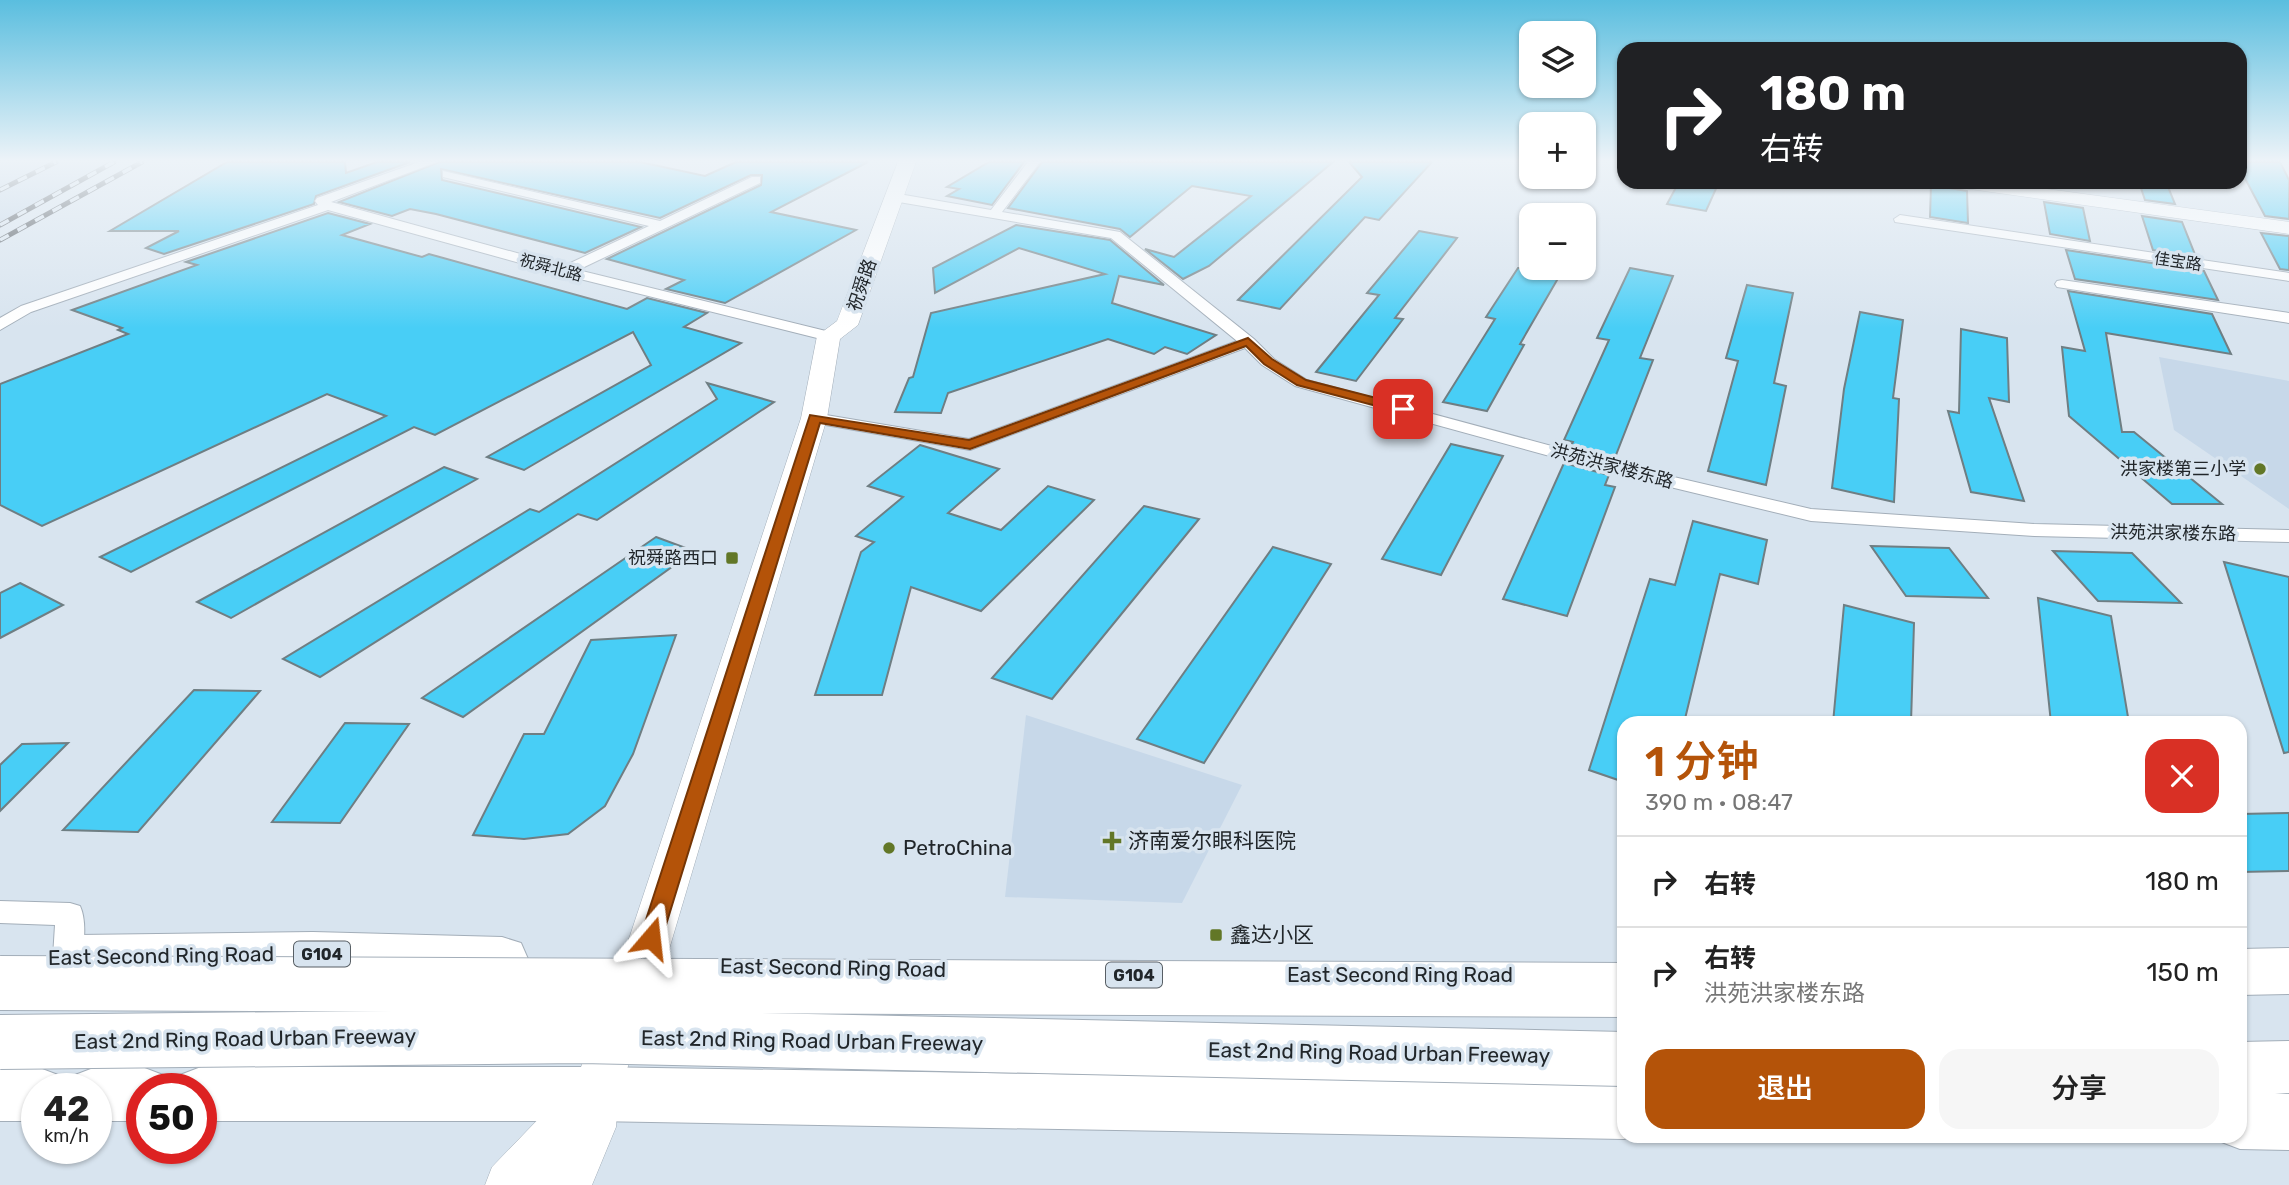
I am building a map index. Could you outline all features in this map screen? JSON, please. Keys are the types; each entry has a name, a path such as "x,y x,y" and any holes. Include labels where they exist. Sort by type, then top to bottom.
{"highway":[{"name":"East Second Ring Road","path":"0,958 313,954 1138,975 1617,976"},
{"path":"2247,972 2289,971"},
{"path":"0,983 1617,990"},
{"path":"2247,989 2289,989"},
{"name":"East 2nd Ring Road Urban Freeway","path":"0,1042 582,1036 1617,1059"},
{"path":"2247,1068 2289,1067"},
{"path":"0,1094 21,1094"},
{"path":"217,1094 594,1094 1617,1111"},
{"path":"2247,1121 2289,1122"}],"main road":[{"name":"祝舜路","path":"829,336 847,325 886,217"},
{"path":"2212,217 2289,228"},
{"path":"564,1185 592,1126 594,1094 643,963 814,418 829,336"},
{"path":"510,1185 594,1094"}],"street":[{"path":"0,325 26,309 294,217"},
{"name":"祝舜北路","path":"368,217 565,271 829,336"},
{"path":"629,217 661,225"},
{"path":"565,271 677,217"},
{"name":"洪苑洪家楼东路","path":"1013,217 1115,235 1248,341 1268,362 1301,383 1614,468 1811,515 2034,530 2289,536"},
{"name":"佳宝路","path":"1900,219 2289,277"},
{"path":"2062,284 2289,318"},
{"path":"814,418 970,445 1248,341"},
{"path":"0,912 70,914 67,957"}],"shaded area":[{"name":"洪家楼第三小学","path":"2159,357 2289,381 2289,509 2174,430"},
{"name":"济南爱尔眼科医院","path":"1026,715 1242,785 1182,903 1005,897"}],"building":[{"path":"133,217 274,217 164,254 146,248 179,231 110,231"},
{"path":"316,217 344,217 370,224 342,235 422,257 429,254 627,309 647,298 707,313 684,327 741,343 524,470 487,457 651,365 633,332 435,435 414,427 131,572 100,557 386,416 327,394 42,526 0,505 0,384 128,334 118,330 122,328 72,310 197,265 186,262"},
{"path":"449,217 600,217 641,227 585,253"},
{"path":"694,217 796,217 856,230 725,303 666,289 684,280 607,259"},
{"path":"1058,217 1154,217 1130,237 1120,229"},
{"path":"1224,217 1267,217 1209,266 1183,279 1145,249 1174,257"},
{"path":"1321,217 1365,217 1280,309 1238,300"},
{"path":"1932,217 1968,217 1968,223"},
{"path":"2047,217 2085,217 2090,241 2050,234"},
{"path":"2142,217 2182,222 2196,257 2153,250"},
{"path":"1016,225 1110,240 1164,285 1119,276 1112,303 1216,335 1187,354 1165,347 1154,354 1108,339 948,393 941,413 895,412 909,378 913,377 931,313 1105,274 1019,248 935,293 933,268"},
{"path":"1419,231 1457,238 1395,318 1403,319 1356,381 1316,372 1379,295 1367,293"},
{"path":"2261,233 2289,236 2289,270 2280,269"},
{"path":"2066,250 2204,271 2218,300 2075,279"},
{"path":"1518,268 1519,280 1557,280 1520,344 1524,345 1487,411 1443,402 1495,319 1486,317"},
{"path":"1630,268 1673,276 1640,358 1653,360 1614,460 1570,448 1573,442 1564,440 1609,340 1597,338"},
{"path":"1747,285 1793,293 1774,383 1786,386 1766,485 1708,471 1738,361 1726,358"},
{"path":"2068,291 2212,314 2231,354 2106,333 2122,432 2134,432 2222,504 2172,504 2069,416 2062,347 2085,351"},
{"path":"1860,312 1903,320 1893,398 1899,399 1894,502 1832,488 1844,389"},
{"path":"1961,329 2007,338 2009,402 1989,398 2024,501 1971,492 1948,411 1959,413"},
{"path":"707,383 774,402 597,520 578,514 320,677 283,659 530,509 539,512 717,399"},
{"path":"1451,444 1503,456 1441,575 1382,559"},
{"path":"920,445 999,469 948,513 1001,530 1048,486 1094,500 981,611 911,587 882,695 815,695 861,552 874,542 856,536 903,497 868,486"},
{"path":"1564,463 1609,475 1605,485 1615,487 1567,616 1503,599"},
{"path":"444,467 477,479 231,618 197,602"},
{"path":"1144,506 1199,519 1052,699 992,678"},
{"path":"1693,521 1767,540 1758,584 1720,574 1686,716 1617,716 1617,780 1589,770 1650,579 1675,585"},
{"path":"656,537 694,551 463,717 422,698"},
{"path":"1871,546 1949,548 1988,598 1906,596"},
{"path":"1273,547 1331,564 1204,763 1137,739"},
{"path":"2053,551 2132,553 2181,603 2098,601"},
{"path":"2224,562 2289,577 2289,752 2284,753"},
{"path":"20,583 63,605 0,638 0,593"},
{"path":"2038,598 2111,616 2128,716 2050,716"},
{"path":"1844,605 1914,623 1911,716 1834,716"},
{"path":"676,635 633,754 605,806 568,834 524,839 473,835 524,734 544,734 591,640"},
{"path":"194,690 260,691 138,832 63,830"},
{"path":"345,723 409,724 340,823 272,822"},
{"path":"68,743 0,811 0,765 22,744"},
{"path":"2289,813 2289,871 2247,872 2247,814"}],"railway":[{"path":"0,225 14,217"},
{"path":"0,240 41,217"}],"place":[{"name":"洪家楼第三小学","path":"2260,469"},
{"name":"祝舜路西口","path":"732,558"},
{"name":"济南爱尔眼科医院","path":"1112,841"},
{"name":"PetroChina","path":"889,848"},
{"name":"鑫达小区","path":"1216,935"}],"route":[{"path":"651,938 814,418 970,445 1248,341 1268,362 1301,383 1403,409"}]}
